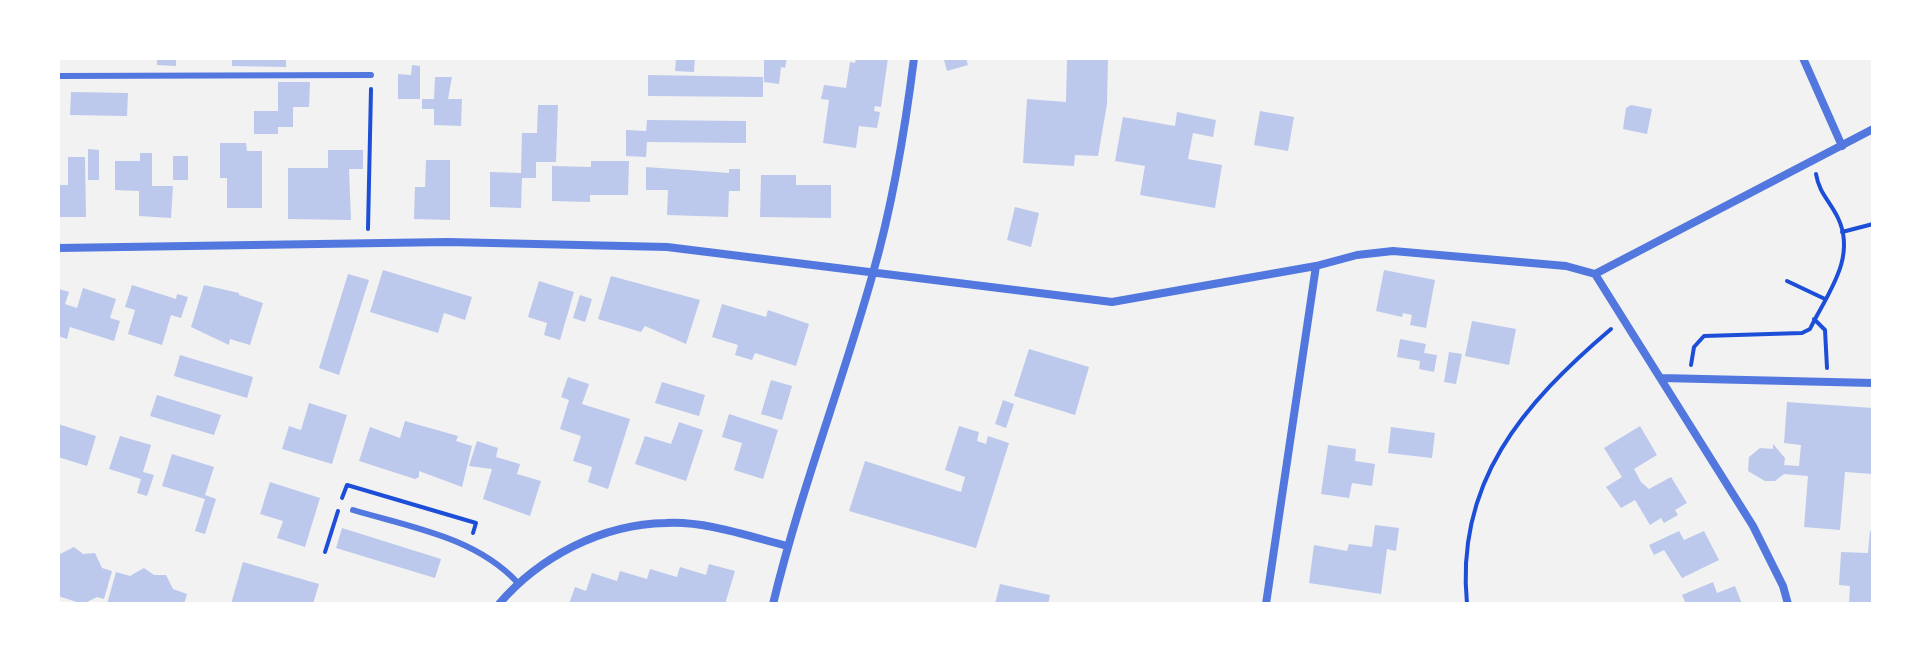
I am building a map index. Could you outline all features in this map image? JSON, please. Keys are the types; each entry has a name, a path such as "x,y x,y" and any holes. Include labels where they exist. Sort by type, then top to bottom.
{"street":[{"path":"773,604 787,546 873,272 895,185 914,58"},
{"path":"1803,58 1842,146"},
{"path":"58,248 368,243 667,247 1112,302 1316,266 1357,255 1393,251 1566,266 1595,274 1873,129"},
{"path":"1266,604 1316,266"},
{"path":"1595,274 1753,526 1783,586 1788,604"},
{"path":"1661,378 1873,383"},
{"path":"499,604 517,582 564,551 608,534 666,523 716,528 787,546"}],"lane":[{"path":"58,76 371,75"},
{"path":"353,510 461,543 500,563 517,582"}],"path":[{"path":"368,243 371,75"},
{"path":"1690,379 1694,347 1704,336 1802,333 1810,329 1844,261 1838,218 1819,190 1814,161"},
{"path":"1842,232 1873,224"},
{"path":"1787,281 1825,299"},
{"path":"1814,319 1825,330 1827,381"},
{"path":"1467,604 1466,540 1471,516 1496,455 1543,393 1622,320"}],"building":[{"path":"157,58 176,58 176,66 157,65"},
{"path":"232,58 286,58 286,67 232,66"},
{"path":"676,58 695,58 694,72 675,71"},
{"path":"764,58 787,58 785,68 781,67 779,84 764,82"},
{"path":"856,58 888,58 881,107 875,106 874,111 880,112 877,128 859,126 856,148 823,143 829,100 821,99 824,85 846,88 850,62 855,63"},
{"path":"966,58 968,65 947,71 944,60"},
{"path":"1067,58 1108,58 1107,104 1098,156 1075,155 1074,166 1023,163 1027,99 1066,102"},
{"path":"412,65 420,66 420,99 398,99 398,74 411,75"},
{"path":"648,75 763,77 763,97 648,96"},
{"path":"435,77 452,77 448,99 462,99 461,126 434,125 434,109 422,109 422,99 434,99"},
{"path":"278,82 310,82 309,107 293,107 293,127 278,127 278,134 254,134 254,111 278,111"},
{"path":"71,92 128,93 127,116 70,115"},
{"path":"538,105 558,105 556,162 536,162 536,178 522,178 521,208 490,207 490,172 521,173 522,133 537,133"},
{"path":"1631,105 1652,109 1647,134 1623,129 1626,108"},
{"path":"1260,111 1294,117 1288,151 1254,145"},
{"path":"1177,112 1216,120 1213,137 1193,133 1188,159 1222,165 1215,208 1140,195 1145,166 1115,161 1123,117 1175,126"},
{"path":"647,120 746,121 746,143 647,142 646,157 626,156 626,130 646,131"},
{"path":"220,143 246,143 247,151 262,151 262,208 227,208 227,178 220,178"},
{"path":"88,149 99,150 99,180 88,180"},
{"path":"328,150 363,150 363,169 349,169 351,220 288,219 288,168 328,168"},
{"path":"140,153 152,153 152,186 173,186 171,218 139,216 139,191 115,190 115,161 140,161"},
{"path":"173,156 188,156 188,180 173,180"},
{"path":"68,157 85,157 86,217 58,217 58,185 68,185"},
{"path":"426,160 450,160 450,220 414,219 415,187 425,187"},
{"path":"591,161 629,161 628,195 590,195 590,202 552,201 552,166 591,167"},
{"path":"646,167 729,173 729,169 740,169 740,191 729,191 728,217 667,215 668,190 646,190"},
{"path":"761,175 796,175 796,185 831,185 831,218 760,217"},
{"path":"1015,207 1039,213 1031,247 1007,240"},
{"path":"383,270 472,297 465,320 444,313 438,333 370,312"},
{"path":"1384,270 1435,280 1426,328 1410,325 1412,315 1403,313 1402,317 1376,311"},
{"path":"348,274 369,280 339,375 319,368"},
{"path":"611,276 700,300 686,344 645,326 641,332 598,319"},
{"path":"539,281 574,292 560,340 544,335 547,323 528,317"},
{"path":"132,285 176,299 177,294 188,297 181,318 171,315 162,345 128,334 135,310 125,307"},
{"path":"204,285 239,293 263,303 250,345 230,339 229,345 191,327"},
{"path":"83,288 116,299 110,318 120,321 114,341 70,327 67,339 58,336 59,289 69,292 65,304 77,308"},
{"path":"580,295 592,299 585,322 573,318"},
{"path":"722,304 766,317 768,310 809,324 796,366 755,353 752,360 735,355 738,345 712,337"},
{"path":"1472,321 1516,329 1509,365 1465,356"},
{"path":"1400,339 1426,344 1424,353 1437,355 1434,372 1419,369 1420,361 1397,357"},
{"path":"1029,349 1089,367 1075,415 1014,396"},
{"path":"1449,352 1462,354 1456,384 1444,382"},
{"path":"180,355 253,377 247,398 174,376"},
{"path":"568,377 589,384 582,404 630,419 608,489 588,482 592,467 573,461 581,436 560,429 569,400 561,397"},
{"path":"771,380 792,386 782,420 761,414"},
{"path":"662,382 705,395 699,416 655,403"},
{"path":"157,395 221,415 214,435 150,416"},
{"path":"1003,400 1014,404 1006,428 995,424"},
{"path":"1787,402 1873,408 1873,474 1845,472 1840,530 1804,527 1808,476 1784,474 1775,481 1765,481 1748,471 1749,457 1760,448 1773,449 1773,444 1785,458 1784,465 1799,466 1801,445 1784,443"},
{"path":"309,403 347,415 332,464 282,449 289,426 301,430"},
{"path":"729,414 778,430 763,479 734,470 742,443 722,437"},
{"path":"405,421 458,436 456,441 472,446 462,487 419,471 419,477 415,479 359,461 370,427 400,438"},
{"path":"679,422 703,430 686,481 635,464 645,436 671,444"},
{"path":"58,424 96,436 87,466 58,457"},
{"path":"959,426 979,432 977,441 986,444 988,436 1009,443 976,548 849,511 865,461 961,492 965,477 945,470"},
{"path":"1640,426 1657,455 1634,469 1641,482 1649,489 1671,477 1687,503 1675,510 1678,515 1664,523 1661,518 1650,525 1635,500 1621,508 1606,487 1622,477 1604,448"},
{"path":"1391,427 1435,433 1432,458 1388,453"},
{"path":"120,436 151,445 143,472 154,475 147,496 137,493 141,479 109,469"},
{"path":"477,441 498,448 496,457 520,464 517,474 541,481 530,516 483,499 492,469 469,466"},
{"path":"1328,445 1356,449 1355,461 1375,464 1372,486 1352,483 1349,498 1321,494"},
{"path":"172,454 214,467 205,495 216,499 205,534 195,531 205,499 162,486"},
{"path":"270,482 320,498 305,547 277,538 283,521 260,514"},
{"path":"1375,525 1399,528 1396,551 1387,549 1381,594 1309,583 1314,545 1347,551 1349,544 1372,547"},
{"path":"342,528 441,559 435,578 336,548"},
{"path":"1679,531 1684,540 1704,531 1719,560 1682,578 1664,550 1654,555 1649,545"},
{"path":"1870,531 1873,532 1873,604 1849,604 1850,586 1839,585 1841,552 1868,553"},
{"path":"74,547 83,554 95,553 102,568 112,571 104,599 97,597 83,604 58,596 58,555"},
{"path":"243,562 319,584 313,604 231,604"},
{"path":"709,564 735,571 725,604 569,604 575,587 586,591 592,573 617,581 620,571 647,579 650,569 677,577 680,567 706,575"},
{"path":"144,568 154,575 166,575 173,589 187,594 184,604 107,604 116,572 130,576"},
{"path":"1713,582 1717,593 1735,586 1742,604 1686,604 1682,595"},
{"path":"1000,584 1050,595 1048,604 995,604"}]}
